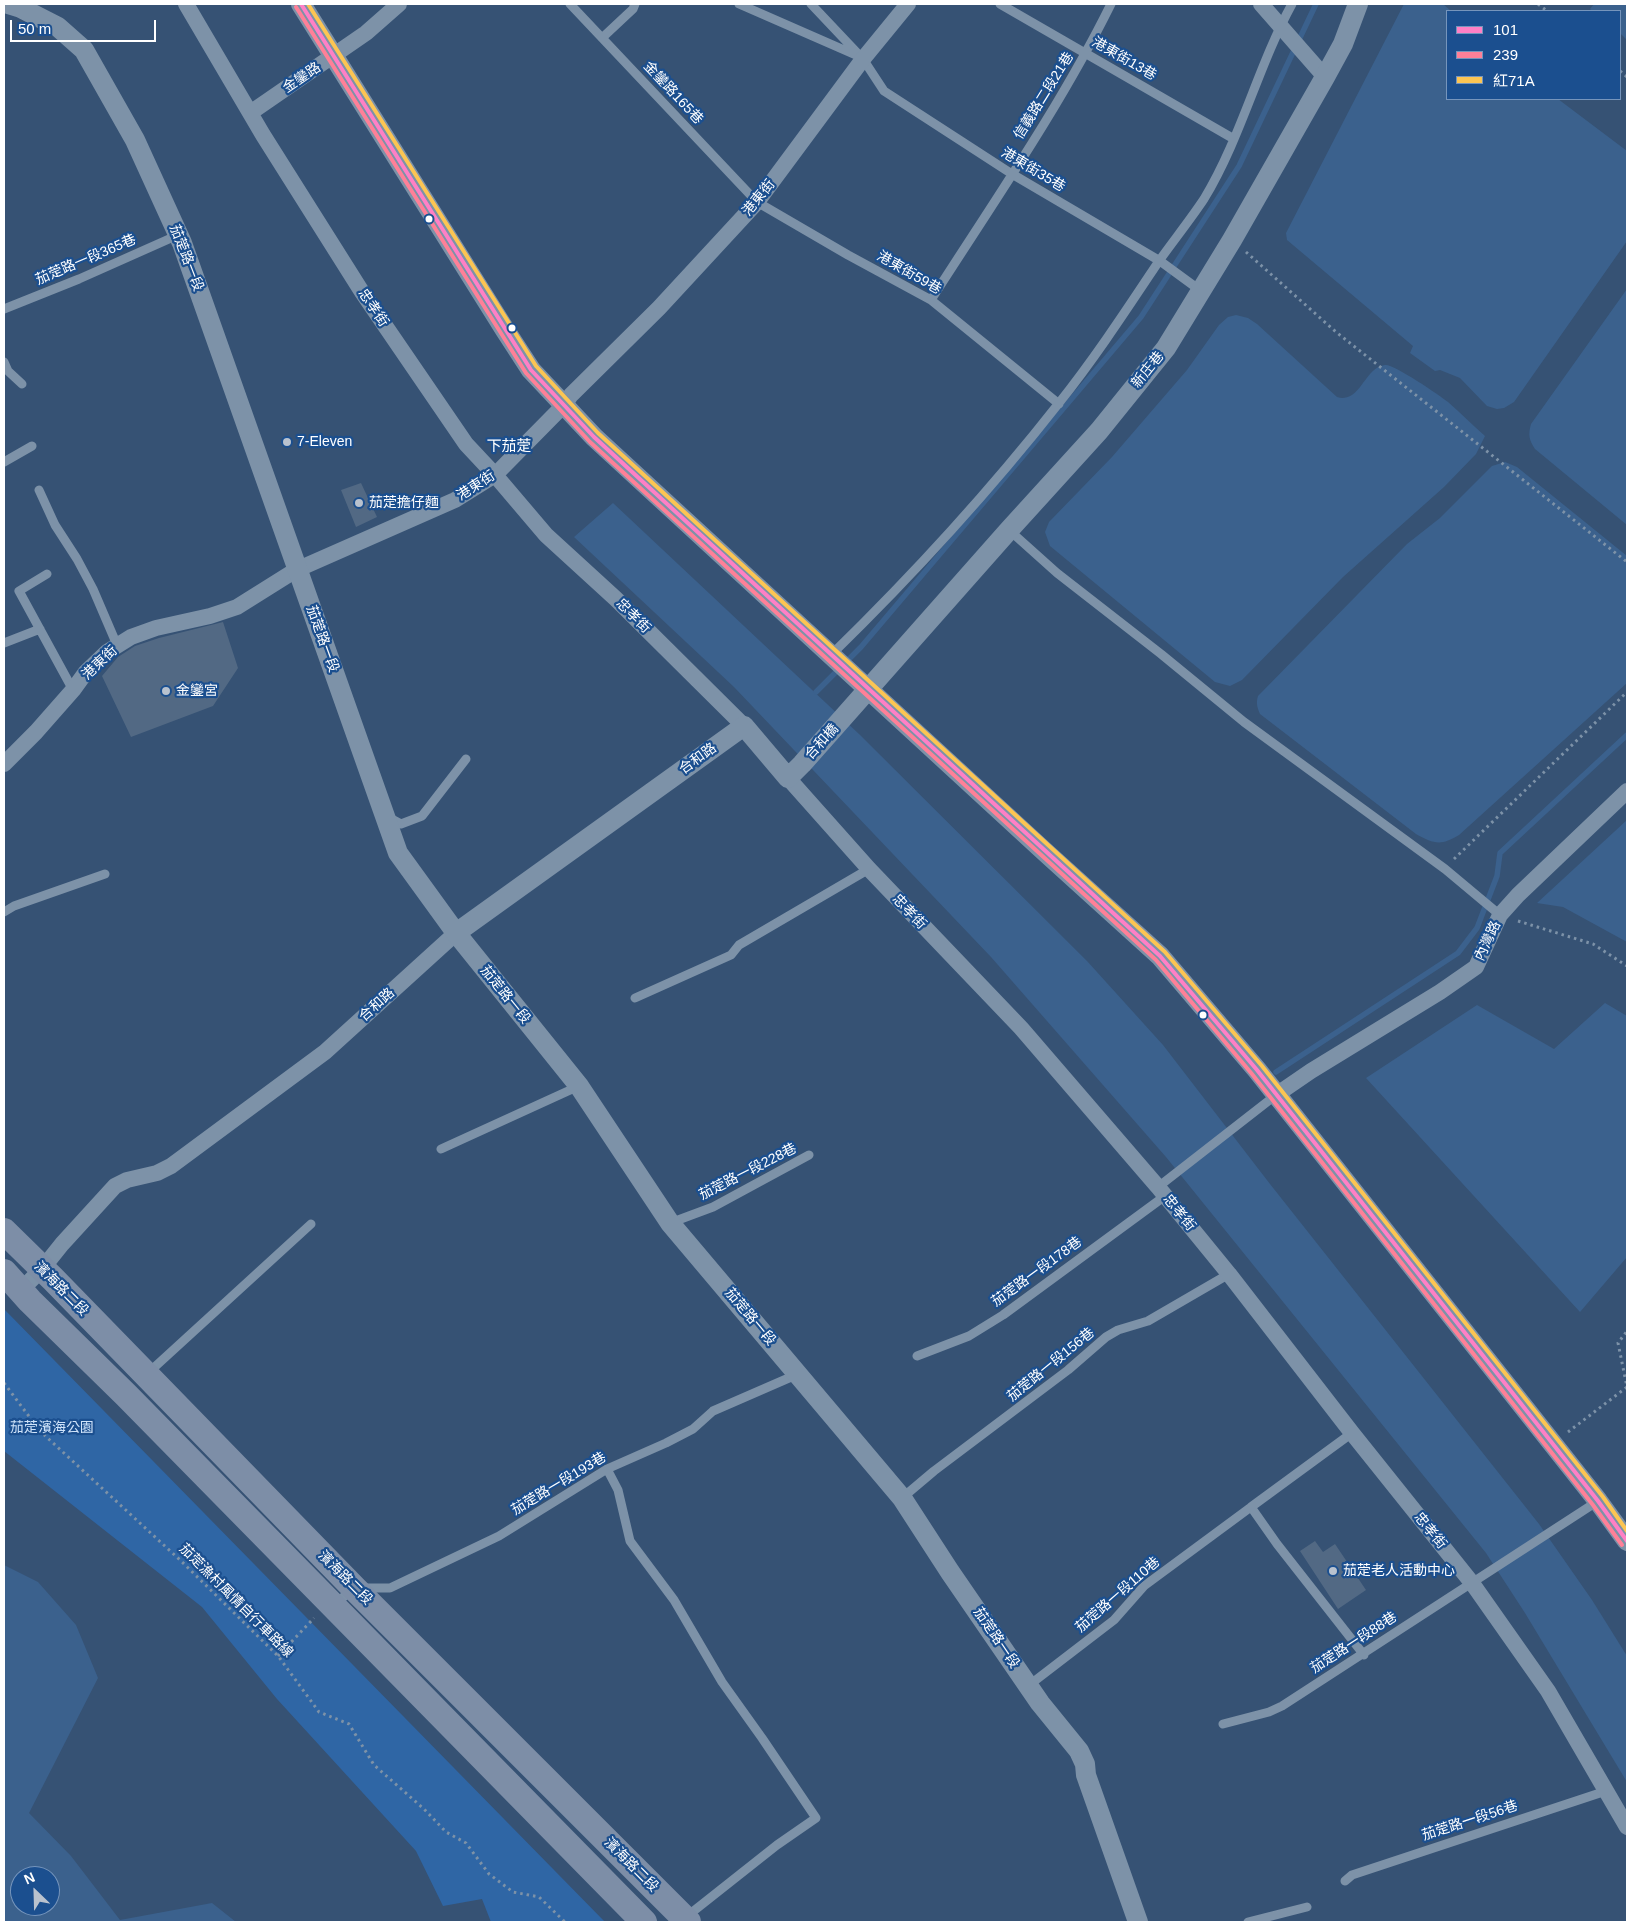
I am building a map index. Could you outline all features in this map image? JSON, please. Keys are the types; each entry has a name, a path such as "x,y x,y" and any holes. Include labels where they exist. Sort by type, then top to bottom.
{"main road":[{"name":"濱海路二段","path":"4,1231 684,1921"},
{"path":"12,1281 644,1922"}],"street":[{"name":"茄萣路一段","path":"8,4 22,8 58,27 84,50 135,140 178,235 398,853 456,934 579,1086 670,1223 902,1498 1028,1686 1079,1751 1138,1922"},
{"name":"忠孝街","path":"186,4 250,113 362,292 466,444 546,535 616,599 744,726 795,771 868,869 1021,1028 1162,1191 1472,1583 1548,1690 1627,1828"},
{"path":"301,4 531,370 594,437 1160,956 1257,1070 1627,1540"},
{"name":"金鑾路","path":"250,113 366,33 399,4"},
{"name":"港東街","path":"4,764 36,732 73,690 86,672 107,652 131,637 156,628 210,616 237,607 296,570 455,500 495,475 658,308 757,202 863,59 908,4"},
{"path":"1261,4 1325,76"},
{"name":"新庄巷","path":"862,682 1009,530 1100,431 1166,348 1232,240 1343,44 1358,4"},
{"name":"合和橋","path":"795,771 842,720 862,682"},
{"name":"合和路","path":"12,1281 42,1269 115,1186 127,1180 157,1174 179,1160 325,1052 456,934 744,726"},
{"name":"內灣路","path":"1276,1095 1311,1071 1440,992 1476,967 1500,915 1524,889 1627,791"}],"lane":[{"name":"金鑾路165巷","path":"570,4 757,202"},
{"path":"602,38 635,4"},
{"path":"739,4 863,59"},
{"name":"港東街35巷","path":"811,4 863,59 884,91 1012,174 1160,261 1201,291"},
{"name":"港東街13巷","path":"1000,4 1234,139"},
{"name":"信義路二段21巷","path":"931,300 1087,53 1111,4"},
{"path":"834,658 987,490 1059,404 1110,335 1204,198 1234,139 1281,25 1292,4"},
{"name":"港東街59巷","path":"757,202 848,255 931,300 1059,404"},
{"name":"茄萣路一段365巷","path":"4,309 178,235"},
{"path":"4,362 8,371 22,384"},
{"path":"4,462 32,446"},
{"path":"39,490 55,525 77,559 93,589 117,646"},
{"path":"1009,530 1057,573 1244,722 1445,869 1500,915"},
{"path":"47,574 19,591 73,690"},
{"path":"4,643 40,628"},
{"path":"385,815 401,824 422,816 466,759"},
{"path":"635,998 731,955 738,945 868,869"},
{"path":"4,912 14,906 105,874"},
{"path":"441,1149 579,1086"},
{"name":"茄萣路一段178巷","path":"917,1356 969,1336 1003,1315 1162,1191 1172,1176 1276,1095"},
{"name":"茄萣路一段228巷","path":"670,1223 714,1207 809,1156"},
{"path":"146,1375 312,1224"},
{"name":"茄萣路一段156巷","path":"902,1498 934,1471 1068,1370 1106,1337 1118,1330 1148,1321 1229,1274"},
{"name":"茄萣路一段193巷","path":"354,1588 390,1588 499,1536 607,1469 693,1429 713,1411 798,1374"},
{"name":"茄萣路一段110巷","path":"1028,1686 1114,1620 1144,1586 1352,1433"},
{"path":"607,1469 618,1490 630,1541 674,1600 722,1682 816,1818 777,1845 684,1921"},
{"name":"茄萣路一段88巷","path":"1223,1724 1269,1712 1364,1654 1598,1501"},
{"path":"1251,1507 1277,1544 1364,1654"},
{"path":"331,1605 354,1588"},
{"name":"茄萣路一段56巷","path":"1344,1881 1352,1875 1416,1853 1606,1791"},
{"path":"1248,1922 1307,1907"}],"path":[{"path":"1232,240 1336,332 1627,562"},
{"path":"1445,869 1627,692"},
{"path":"1500,915 1593,944 1627,966"},
{"path":"1553,1444 1627,1387 1618,1342 1627,1331"},
{"name":"茄萣漁村風情自行車路線","path":"4,1383 40,1431 180,1560 278,1656 319,1712 349,1724 374,1765 424,1809 446,1832 466,1843 489,1874 513,1892 539,1897 565,1922"},
{"path":"278,1656 331,1605"}],"green space":[{"name":"茄萣濱海公園","path":"4,1309 605,1922 491,1922 482,1899 443,1906 416,1851 277,1699 202,1607 4,1451"}],"shaded area":[{"path":"1404,4 1443,4 1450,10 1446,10 1446,100 1559,100 1627,151 1627,241 1514,402 1504,408 1497,409 1487,406 1460,378 1440,370 1435,371 1410,353 1413,346 1287,240 1286,233"},
{"path":"1594,4 1627,4 1627,40 1621,34 1621,10 1590,9"},
{"path":"1627,289 1627,525 1535,449 1529,434 1531,424"},
{"path":"1236,315 1248,318 1257,324 1337,397 1345,398 1352,395 1378,367 1390,366 1407,374 1443,398 1485,436 1476,454 1444,487 1343,577 1242,680 1230,686 1215,682 1050,546 1045,532 1049,522 1112,457 1187,370 1219,325 1228,317"},
{"path":"1505,462 1517,467 1627,556 1627,683 1459,835 1447,841 1433,842 1416,834 1260,714 1257,698 1407,544 1440,518 1492,466"},
{"path":"613,503 859,734 1087,961 1163,1045 1270,1184 1539,1524 1592,1600 1627,1656 1627,1782 1525,1613 1486,1553 1166,1157 991,957 734,687 574,537"},
{"path":"1627,820 1627,942 1563,907 1537,903"},
{"path":"1605,1003 1627,1016 1627,1257 1580,1312 1366,1078 1477,1005 1554,1049"},
{"path":"4,1565 38,1582 76,1625 98,1678 29,1813 71,1856 120,1920 212,1903 236,1922 4,1922"}],"building":[{"name":"茄萣擔仔麵","path":"361,483 377,517 356,527 341,490"},
{"name":"金鑾宮","path":"223,622 238,668 213,706 131,737 102,676 118,657 135,646"},
{"name":"茄萣老人活動中心","path":"1315,1541 1323,1552 1335,1544 1366,1590 1338,1609 1300,1551"}],"waterway":[{"path":"816,692 861,647 1141,317 1239,166 1316,4"},
{"path":"1276,1072 1458,953 1477,928 1497,876 1500,853 1627,735"}],"transit line":[{"name":"101","path":"301,4 531,370 594,437 1160,956 1257,1070 1598,1501 1627,1541"},
{"name":"紅71A","path":"308,4 536,366 598,433 1165,952 1262,1066 1603,1497 1627,1531"},
{"name":"239","path":"296,7 526,373 590,442 1156,960 1252,1074 1593,1505 1622,1545"}],"place":[{"name":"7-Eleven","path":"287,442"},
{"name":"茄萣擔仔麵","path":"359,503"},
{"name":"金鑾宮","path":"166,691"},
{"name":"茄萣老人活動中心","path":"1333,1571"}],"district":[{"name":"下茄萣","path":"509,447"}]}
